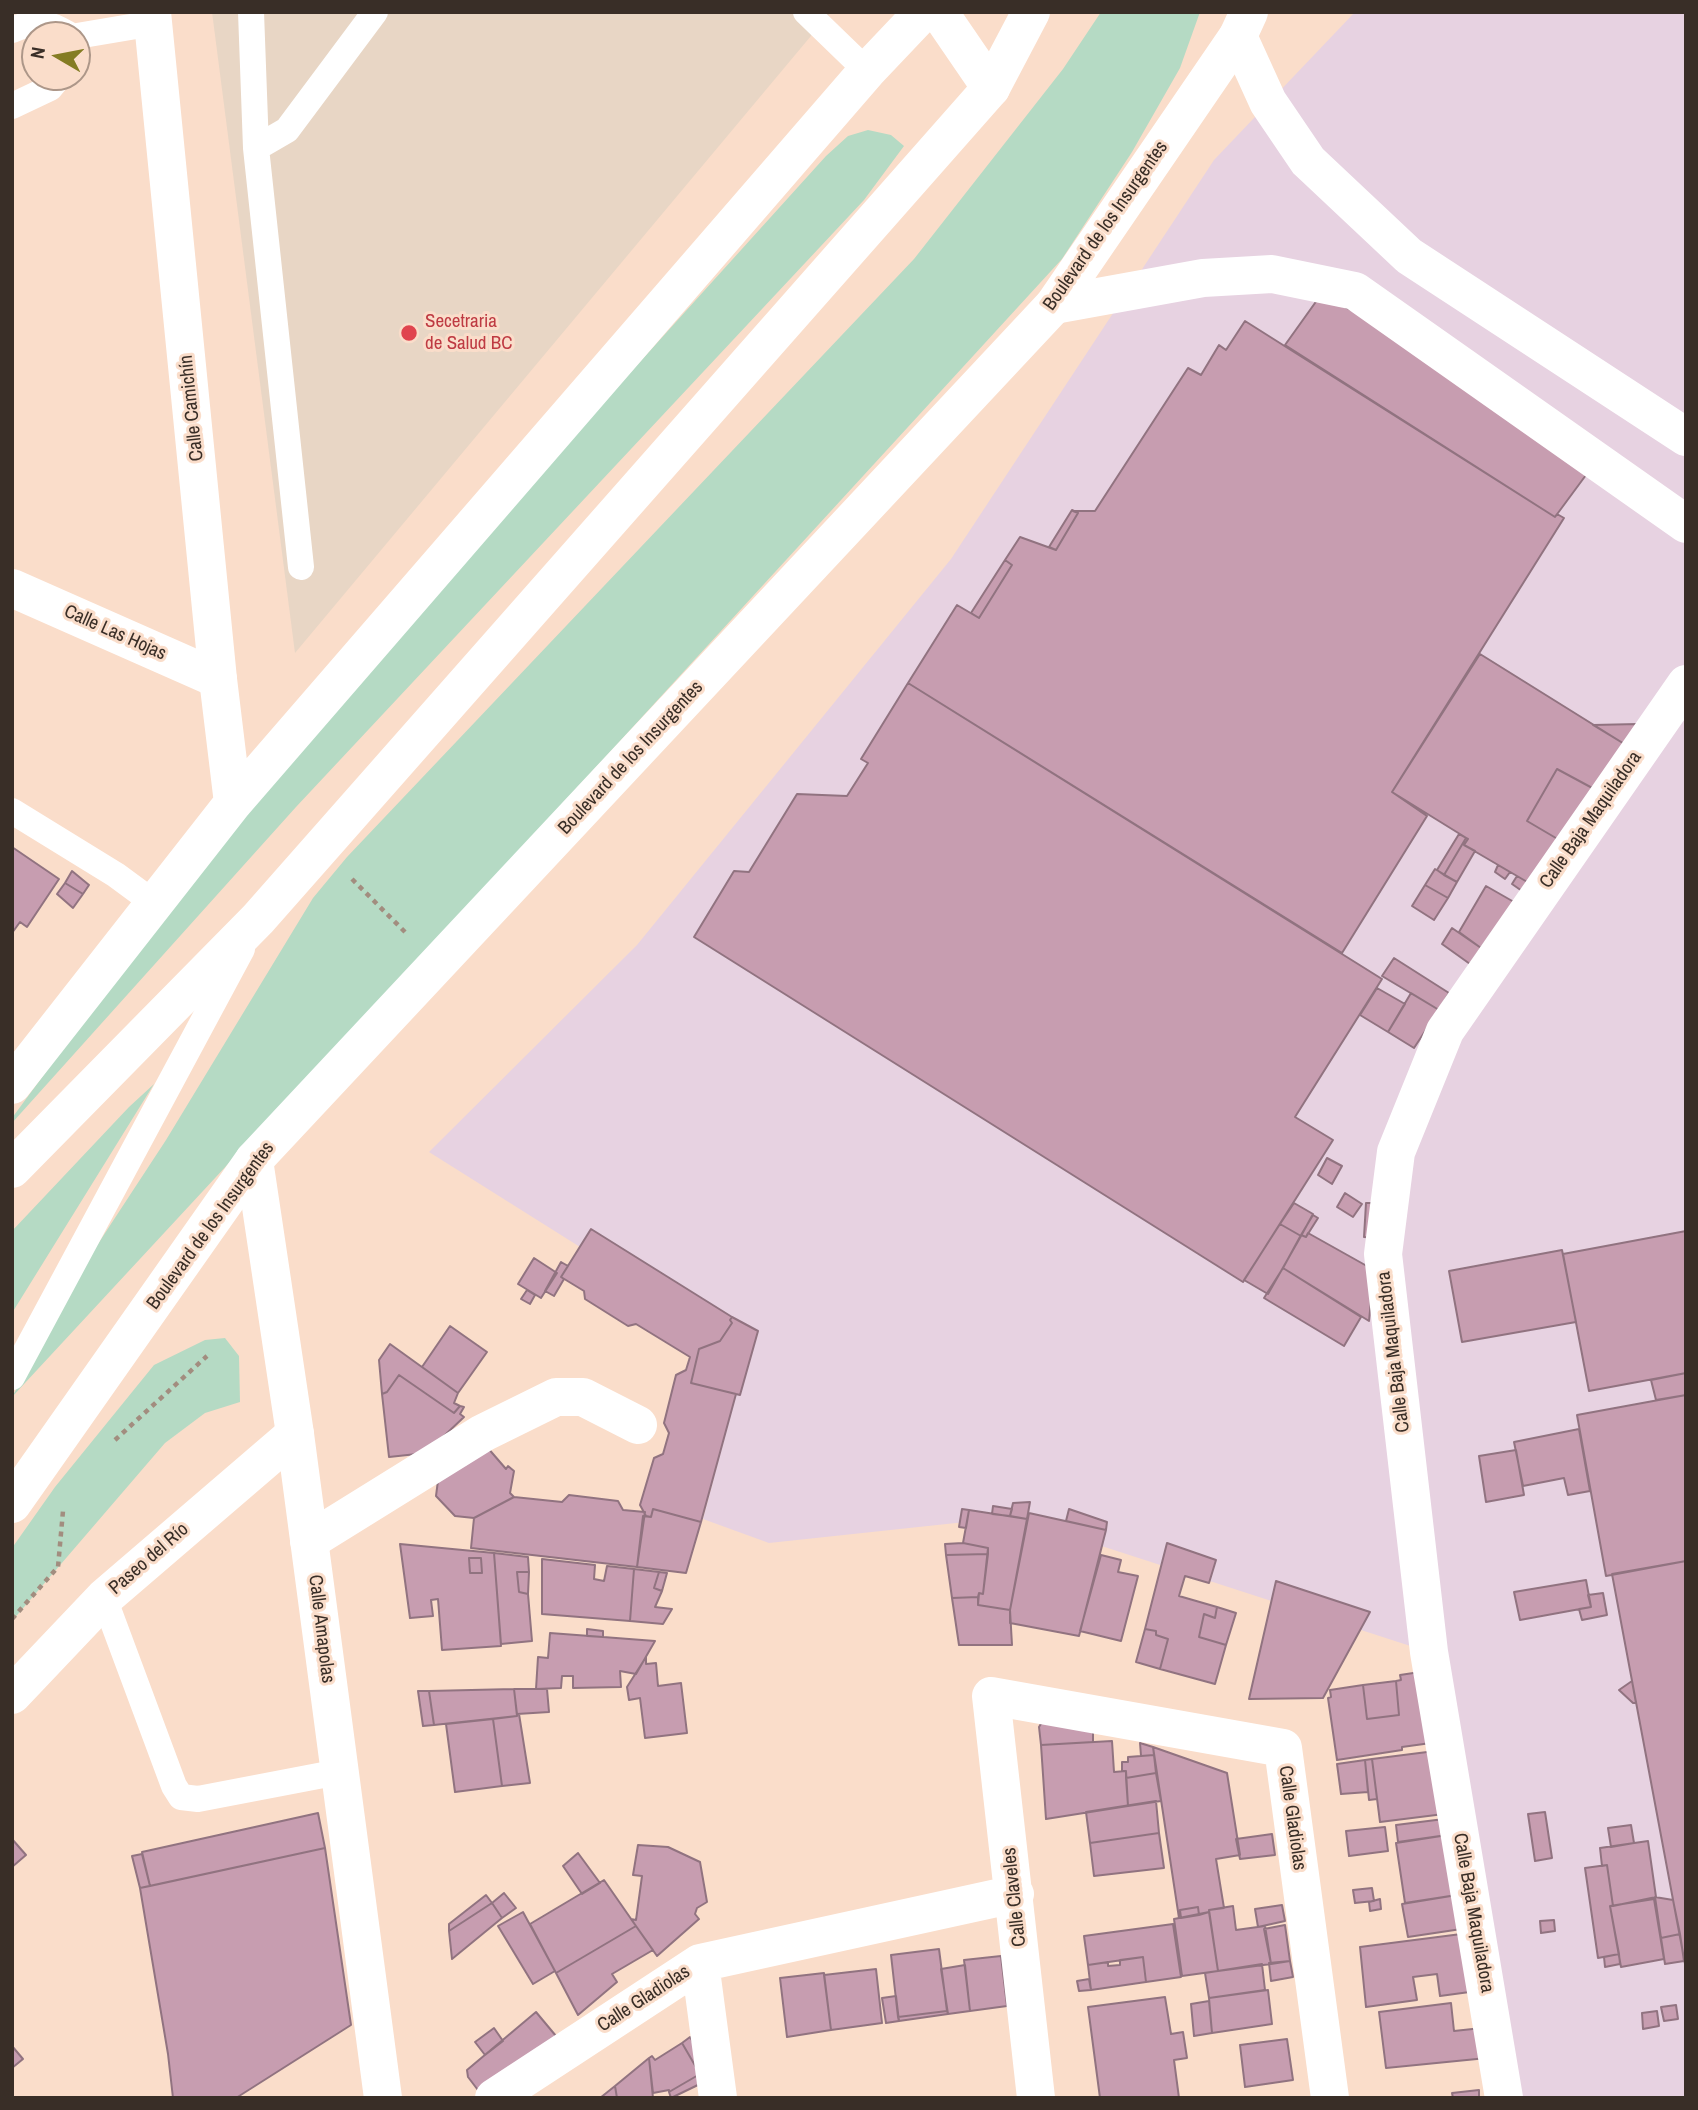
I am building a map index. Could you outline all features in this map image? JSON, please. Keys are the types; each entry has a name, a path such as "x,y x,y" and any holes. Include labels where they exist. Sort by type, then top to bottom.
{"street":[{"path":"12,1085 233,803 867,71 923,12"},
{"path":"939,12 991,88"},
{"path":"12,1170 258,919 991,88 1031,12"},
{"name":"Calle Camichín","path":"153,18 218,679 233,803"},
{"path":"1244,24 1268,102 1308,161 1409,256 1686,438"},
{"name":"Boulevard de los Insurgentes","path":"12,1504 254,1160 1054,305 1244,24"},
{"path":"1054,305 1203,278 1272,274 1355,290 1686,524"},
{"name":"Calle Las Hojas","path":"12,588 218,679"},
{"name":"Calle Baja Maquiladora","path":"1504,2098 1429,1653 1383,1254 1394,1165 1396,1152 1445,1031 1686,684"},
{"name":"Calle Amapolas","path":"254,1160 295,1434 383,2098"},
{"path":"309,1541 483,1433 556,1397 583,1396 638,1425"},
{"name":"Paseo del Río","path":"12,1695 104,1598 295,1434"},
{"name":"Calle Claveles","path":"991,1696 1036,2098"},
{"name":"Calle Gladiolas","path":"991,1696 1283,1748 1330,2098"},
{"name":"Calle Gladiolas","path":"494,2098 700,1963 1015,1894"},
{"path":"700,1963 718,2098"}],"lane":[{"path":"251,12 256,148 301,567"},
{"path":"256,148 287,130 375,12"},
{"path":"806,12 867,71"},
{"path":"91,34 153,18"},
{"path":"12,106 44,91"},
{"path":"12,811 116,875 154,903"},
{"path":"12,1377 258,919"},
{"path":"104,1598 180,1797 198,1799 339,1772"}],"path":[{"path":"349,876 406,933"},
{"path":"106,1449 206,1356"},
{"path":"12,1619 58,1567 65,1500"}],"shaded area":[{"name":"Secetraria de Salud BC","path":"212,12 831,12 295,653"},
{"path":"1355,12 1686,12 1686,2098 1502,2098 1429,1652 1012,1517 769,1543 703,1519 747,1352 429,1152 637,945 951,559 1214,160"}],"green space":[{"path":"1101,12 1200,12 1180,68 1132,152 1062,259 610,752 12,1397 90,1256 166,1140 313,898 347,857 914,259 1063,69"},
{"path":"868,130 891,135 904,146 864,200 296,807 12,1123 12,1118 164,911 562,448 826,156 848,136"},
{"path":"154,1084 12,1313 12,1231"},
{"path":"225,1338 239,1356 240,1402 205,1413 165,1443 12,1621 12,1548 55,1487 154,1365 205,1340"}],"building":[{"path":"1320,296 1397,330 1586,475 1555,517 1285,345"},
{"path":"1245,321 1555,517 1557,514 1564,518 1392,792 1427,816 1342,953 908,683 957,605 979,618 1012,565 1005,560 1020,537 1056,550 1078,513 1073,511 1095,511 1188,368 1201,375 1219,345 1226,350"},
{"path":"1072,510 1078,513 1056,550 1049,547"},
{"path":"1005,560 1012,565 979,618 971,613"},
{"path":"1480,654 1626,745 1596,790 1557,769 1527,821 1561,841 1529,883 1464,845 1468,839 1392,792"},
{"path":"908,683 1382,979 1295,1117 1333,1140 1243,1282 694,937 734,871 749,872 797,794 847,796 868,763 861,759"},
{"path":"1638,724 1626,745 1593,725"},
{"path":"1557,769 1596,790 1561,841 1527,821"},
{"path":"1459,834 1466,838 1444,875 1437,870"},
{"path":"1466,838 1468,839 1464,845 1475,851 1457,882 1444,875"},
{"path":"12,847 59,879 27,927 20,922 12,933"},
{"path":"1498,865 1510,872 1505,879 1495,872"},
{"path":"1435,869 1457,882 1448,898 1425,885"},
{"path":"72,871 89,885 83,894 65,883"},
{"path":"1517,876 1529,883 1522,891 1512,884"},
{"path":"65,883 83,894 73,908 57,894"},
{"path":"1425,885 1448,898 1434,920 1412,906"},
{"path":"1486,886 1514,902 1481,948 1459,932"},
{"path":"1452,928 1481,948 1470,964 1442,944"},
{"path":"1394,958 1449,993 1439,1010 1382,976"},
{"path":"1377,988 1405,1004 1388,1032 1360,1015"},
{"path":"1411,993 1439,1010 1414,1048 1388,1032"},
{"path":"1327,1158 1342,1166 1332,1184 1318,1175"},
{"path":"1345,1193 1362,1204 1353,1217 1337,1207"},
{"path":"1294,1203 1313,1214 1301,1236 1280,1224"},
{"path":"1366,1203 1379,1203 1376,1238 1364,1237"},
{"path":"1313,1215 1318,1218 1306,1237 1301,1235"},
{"path":"1280,1224 1301,1236 1268,1294 1244,1280"},
{"path":"591,1229 732,1317 732,1323 720,1341 699,1349 691,1383 736,1394 701,1522 653,1509 651,1517 646,1516 640,1505 654,1458 663,1454 669,1433 664,1423 676,1375 686,1370 690,1357 636,1324 628,1326 585,1299 584,1291 561,1277"},
{"path":"1686,1231 1686,1373 1589,1391 1563,1254"},
{"path":"1308,1233 1374,1270 1369,1321 1283,1268 1301,1235 1306,1237"},
{"path":"1562,1250 1576,1322 1462,1342 1449,1271"},
{"path":"534,1258 557,1273 541,1298 518,1284"},
{"path":"561,1262 568,1266 554,1296 545,1291"},
{"path":"1283,1268 1361,1317 1344,1346 1264,1298"},
{"path":"527,1290 535,1295 530,1304 521,1299"},
{"path":"732,1317 758,1331 740,1395 691,1383 699,1349 720,1341 732,1323"},
{"path":"450,1326 487,1352 458,1393 422,1367"},
{"path":"390,1344 458,1393 454,1403 460,1406 454,1413 399,1375 387,1392 382,1394 379,1360"},
{"path":"1686,1373 1686,1395 1656,1400 1651,1380"},
{"path":"399,1375 454,1413 460,1406 464,1407 460,1414 464,1417 426,1453 389,1457 382,1394 387,1392"},
{"path":"1686,1395 1686,1561 1606,1576 1577,1415"},
{"path":"1579,1429 1590,1491 1568,1495 1564,1478 1523,1486 1514,1442"},
{"path":"487,1447 506,1469 508,1466 514,1471 510,1493 514,1497 474,1518 455,1516 436,1496 440,1465"},
{"path":"1516,1450 1524,1495 1486,1502 1479,1456"},
{"path":"569,1495 618,1501 623,1510 645,1512 637,1567 471,1548 474,1518 514,1497 562,1502"},
{"path":"1030,1502 1027,1519 1010,1516 1013,1503"},
{"path":"993,1506 1012,1509 1010,1516 992,1514"},
{"path":"653,1509 701,1522 686,1573 637,1567 643,1516 651,1517"},
{"path":"962,1509 969,1510 966,1528 959,1527"},
{"path":"1069,1509 1107,1522 1106,1530 1066,1521"},
{"path":"969,1510 1027,1519 1010,1610 978,1605 979,1593 983,1594 988,1548 963,1543"},
{"path":"1029,1513 1106,1530 1079,1636 1010,1623 1010,1610"},
{"path":"963,1543 988,1548 988,1554 946,1555 945,1544"},
{"path":"1167,1543 1216,1560 1209,1583 1185,1576 1179,1596 1217,1607 1215,1618 1204,1614 1199,1637 1226,1645 1215,1684 1160,1669 1168,1639 1156,1635 1156,1631 1145,1629"},
{"path":"400,1544 494,1553 501,1646 442,1650 438,1599 431,1600 433,1616 410,1618","holes":["469,1558 481,1558 482,1573 470,1573"]},
{"path":"494,1553 528,1557 529,1572 517,1572 519,1592 528,1594 532,1641 501,1644"},
{"path":"988,1554 983,1594 979,1593 978,1597 952,1598 946,1555"},
{"path":"1101,1555 1121,1560 1118,1572 1138,1576 1121,1641 1080,1631"},
{"path":"469,1558 481,1558 482,1573 470,1573"},
{"path":"542,1559 595,1565 594,1579 604,1581 607,1566 634,1569 630,1621 542,1614"},
{"path":"1686,1561 1686,1969 1612,1574"},
{"path":"634,1569 659,1572 654,1588 662,1591 655,1607 672,1609 663,1624 630,1621"},
{"path":"517,1572 529,1572 528,1594 519,1592"},
{"path":"659,1572 667,1573 662,1591 654,1588"},
{"path":"1586,1580 1591,1607 1520,1620 1514,1592"},
{"path":"1276,1581 1370,1612 1323,1698 1249,1699"},
{"path":"1603,1593 1607,1615 1582,1620 1579,1609 1591,1607 1588,1595"},
{"path":"978,1597 978,1605 1010,1610 1012,1645 959,1645 952,1598"},
{"path":"1217,1607 1236,1613 1226,1645 1199,1637 1204,1614 1215,1618"},
{"path":"587,1629 603,1631 603,1637 587,1636"},
{"path":"1145,1629 1156,1631 1156,1635 1168,1639 1160,1669 1136,1662"},
{"path":"550,1633 655,1641 636,1674 620,1671 621,1687 573,1688 573,1676 562,1676 561,1688 536,1689 538,1657 548,1658"},
{"path":"646,1657 646,1664 656,1663 658,1686 681,1683 687,1733 645,1738 640,1698 629,1700 627,1687"},
{"path":"1420,1672 1431,1743 1337,1760 1328,1698 1331,1697 1330,1690 1363,1685 1367,1719 1399,1715 1396,1681 1401,1680 1400,1675"},
{"path":"1396,1681 1399,1715 1367,1719 1363,1685"},
{"path":"1632,1681 1636,1703 1619,1690"},
{"path":"514,1689 547,1689 549,1712 517,1714"},
{"path":"514,1689 517,1716 434,1725 429,1691"},
{"path":"418,1691 429,1691 434,1725 423,1726"},
{"path":"517,1714 530,1783 502,1786 493,1719"},
{"path":"1045,1717 1093,1728 1093,1742 1041,1745 1039,1727"},
{"path":"493,1719 502,1786 455,1792 446,1724"},
{"path":"1112,1741 1114,1772 1126,1771 1128,1806 1046,1819 1041,1745"},
{"path":"1140,1743 1153,1747 1154,1755 1141,1756"},
{"path":"1153,1747 1227,1773 1240,1855 1216,1859 1224,1908 1209,1910 1199,1915 1198,1907 1180,1910 1179,1918"},
{"path":"1443,1750 1452,1813 1380,1822 1372,1759"},
{"path":"1154,1755 1156,1773 1126,1778 1126,1771 1122,1771 1122,1762 1128,1762 1128,1757"},
{"path":"1372,1759 1377,1799 1369,1800 1365,1760"},
{"path":"1365,1760 1368,1792 1341,1794 1337,1764"},
{"path":"1156,1773 1161,1801 1128,1806 1126,1778"},
{"path":"1156,1801 1159,1833 1090,1843 1086,1812"},
{"path":"1545,1812 1552,1858 1535,1861 1528,1814"},
{"path":"318,1813 325,1848 150,1886 142,1852"},
{"path":"1452,1818 1454,1834 1398,1842 1396,1825"},
{"path":"1631,1825 1634,1843 1611,1847 1608,1828"},
{"path":"1385,1827 1388,1851 1349,1856 1346,1831"},
{"path":"1159,1833 1164,1868 1094,1876 1090,1843"},
{"path":"1272,1834 1275,1855 1240,1859 1236,1839"},
{"path":"1454,1834 1463,1894 1405,1903 1396,1843"},
{"path":"12,1839 26,1855 12,1867"},
{"path":"1648,1841 1656,1897 1613,1906 1607,1865 1602,1866 1600,1848"},
{"path":"638,1845 668,1847 700,1862 707,1902 697,1908 695,1914 699,1919 657,1956 631,1919 636,1920 642,1876 633,1875"},
{"path":"325,1848 351,2025 236,2098 173,2098 140,1888"},
{"path":"578,1853 600,1883 582,1894 563,1866"},
{"path":"142,1854 150,1886 140,1888 132,1856"},
{"path":"1607,1865 1613,1906 1610,1906 1619,1954 1598,1958 1585,1868"},
{"path":"604,1880 636,1926 556,1973 530,1924"},
{"path":"1372,1888 1374,1901 1355,1903 1353,1890"},
{"path":"504,1893 516,1908 502,1918 492,1903"},
{"path":"1463,1894 1468,1928 1408,1937 1402,1904"},
{"path":"486,1895 492,1903 449,1931 449,1924"},
{"path":"1655,1897 1673,1900 1680,1934 1661,1938"},
{"path":"1380,1899 1381,1909 1370,1911 1369,1902"},
{"path":"1654,1899 1664,1959 1621,1967 1610,1906"},
{"path":"492,1903 502,1918 452,1959 449,1931"},
{"path":"1282,1905 1285,1921 1258,1927 1255,1909"},
{"path":"1233,1906 1236,1930 1265,1926 1271,1964 1218,1971 1209,1910"},
{"path":"1198,1907 1199,1915 1181,1918 1180,1910"},
{"path":"523,1912 555,1971 533,1984 498,1926"},
{"path":"1209,1912 1218,1971 1182,1976 1174,1919"},
{"path":"1554,1920 1555,1931 1541,1933 1540,1921"},
{"path":"1173,1924 1181,1977 1146,1982 1143,1957 1088,1965 1084,1936"},
{"path":"1285,1925 1290,1961 1271,1964 1264,1929"},
{"path":"636,1926 653,1950 612,1974 617,1982 578,2015 556,1973"},
{"path":"1469,1933 1477,1991 1440,1996 1437,1974 1413,1977 1417,2000 1366,2007 1360,1947"},
{"path":"1680,1934 1684,1961 1665,1964 1661,1938"},
{"path":"939,1949 947,2011 898,2017 891,1955"},
{"path":"1619,1954 1620,1964 1605,1967 1604,1957"},
{"path":"1001,1956 1007,2006 970,2011 964,1960"},
{"path":"1143,1957 1146,1982 1091,1990 1088,1965 1108,1962 1108,1966 1120,1965 1120,1960"},
{"path":"1290,1961 1293,1977 1271,1981 1269,1963"},
{"path":"1262,1964 1265,1990 1209,1998 1205,1973"},
{"path":"965,1965 970,2011 948,2014 941,1969"},
{"path":"876,1969 882,2023 831,2030 824,1975"},
{"path":"824,1973 831,2030 787,2037 780,1978"},
{"path":"1089,1979 1091,1990 1079,1991 1077,1981"},
{"path":"1268,1990 1272,2024 1212,2033 1209,1998"},
{"path":"896,1996 899,2021 886,2023 882,1998"},
{"path":"1165,1997 1171,2034 1183,2032 1187,2058 1174,2060 1179,2098 1100,2098 1088,2007"},
{"path":"1209,2001 1212,2033 1194,2036 1191,2004"},
{"path":"1451,2003 1454,2031 1482,2028 1487,2058 1386,2068 1379,2012"},
{"path":"1676,2005 1678,2019 1664,2021 1661,2007"},
{"path":"947,2011 948,2014 899,2021 898,2017"},
{"path":"1657,2011 1659,2026 1643,2029 1642,2013"},
{"path":"536,2012 556,2036 484,2098 468,2077 467,2070"},
{"path":"494,2028 503,2041 485,2055 475,2042"},
{"path":"690,2037 709,2068 700,2074 682,2043"},
{"path":"1287,2039 1293,2080 1245,2087 1240,2045"},
{"path":"682,2043 700,2074 669,2092 653,2093 649,2058 652,2056 655,2060"},
{"path":"12,2046 23,2059 12,2068"},
{"path":"649,2058 653,2098 617,2098 615,2086"},
{"path":"700,2074 702,2083 671,2098 669,2092"},
{"path":"615,2086 617,2098 600,2098"},
{"path":"1479,2090 1479,2098 1453,2098 1452,2093"}],"place":[{"name":"Secetraria de Salud BC","path":"409,333"}]}
